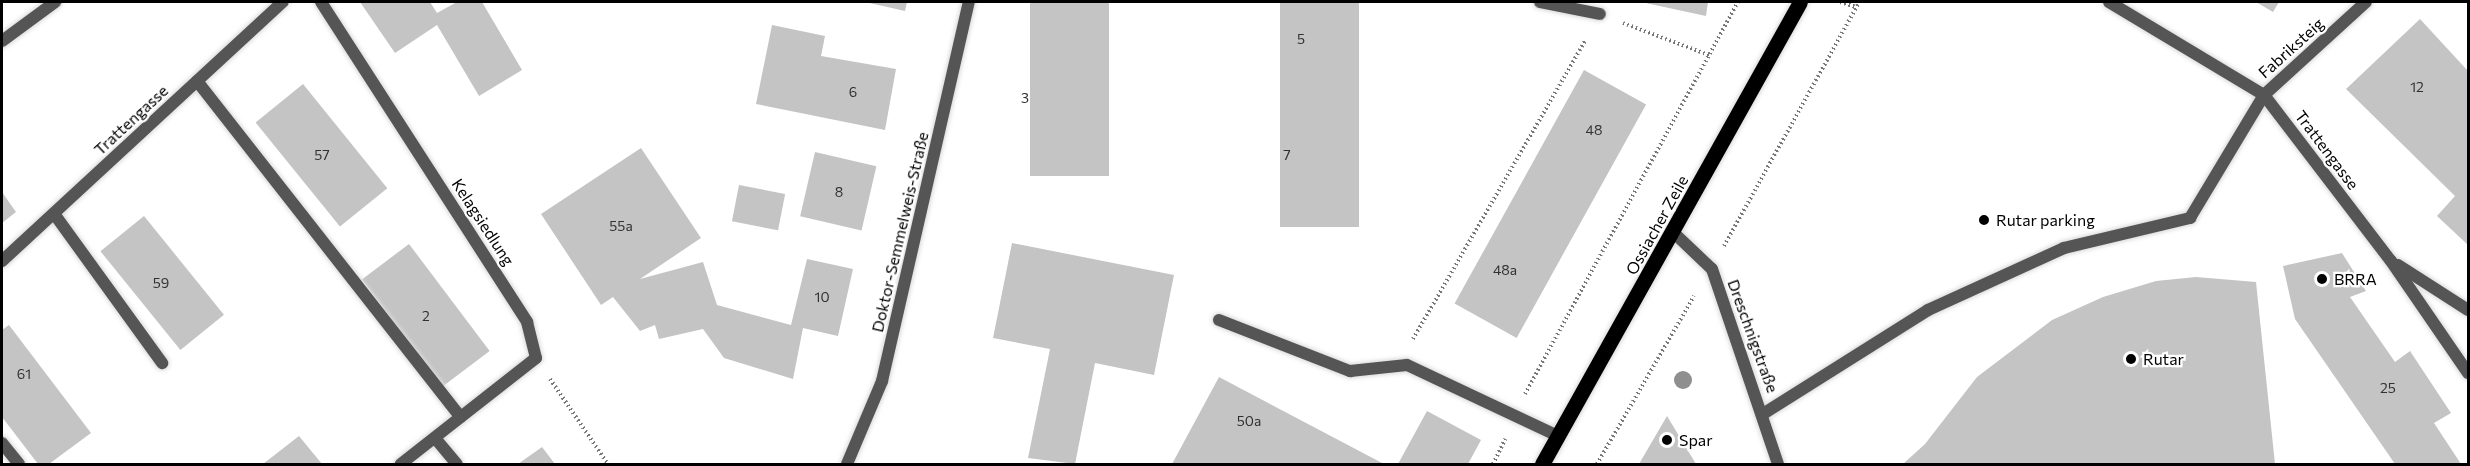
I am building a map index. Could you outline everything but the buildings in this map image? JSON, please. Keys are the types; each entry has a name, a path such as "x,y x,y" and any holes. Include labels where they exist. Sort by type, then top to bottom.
{"main road":[{"name":"Ossiacher Zeile","path":"1542,465 1674,232 1800,2"}],"street":[{"path":"2,41 55,2"},
{"name":"Trattengasse","path":"2,261 283,2"},
{"name":"Kelagsiedlung","path":"321,2 527,322 536,358"},
{"name":"Doktor-Semmelweis-Straße","path":"847,465 882,381 969,2"},
{"path":"1540,2 1600,14"},
{"name":"Trattengasse","path":"2109,2 2264,95 2391,261 2469,373"},
{"name":"Fabriksteig","path":"1763,414 1928,310 2064,248 2190,218 2264,95 2366,2"},
{"path":"197,81 460,417"},
{"path":"54,215 162,363"},
{"name":"Dreschnigstraße","path":"1674,232 1712,269 1763,414 1778,465"},
{"path":"2391,261 2469,310"},
{"path":"1220,320 1350,371 1407,365 1517,412 1558,436"},
{"path":"401,465 536,358"},
{"path":"435,438 457,465"},
{"path":"2,443 19,465"}],"path":[{"path":"1493,465 1517,412 1738,2"},
{"path":"1840,2 1856,7"},
{"path":"1737,222 1859,2"},
{"path":"1407,365 1413,340 1600,14 1709,55"},
{"path":"1597,465 1672,330"},
{"path":"536,358 609,465"}],"place":[{"name":"Rutar parking","path":"1984,220"},
{"name":"BRRA","path":"2322,279"},
{"name":"Rutar","path":"2131,359"},
{"name":"Spar","path":"1667,440"}]}
